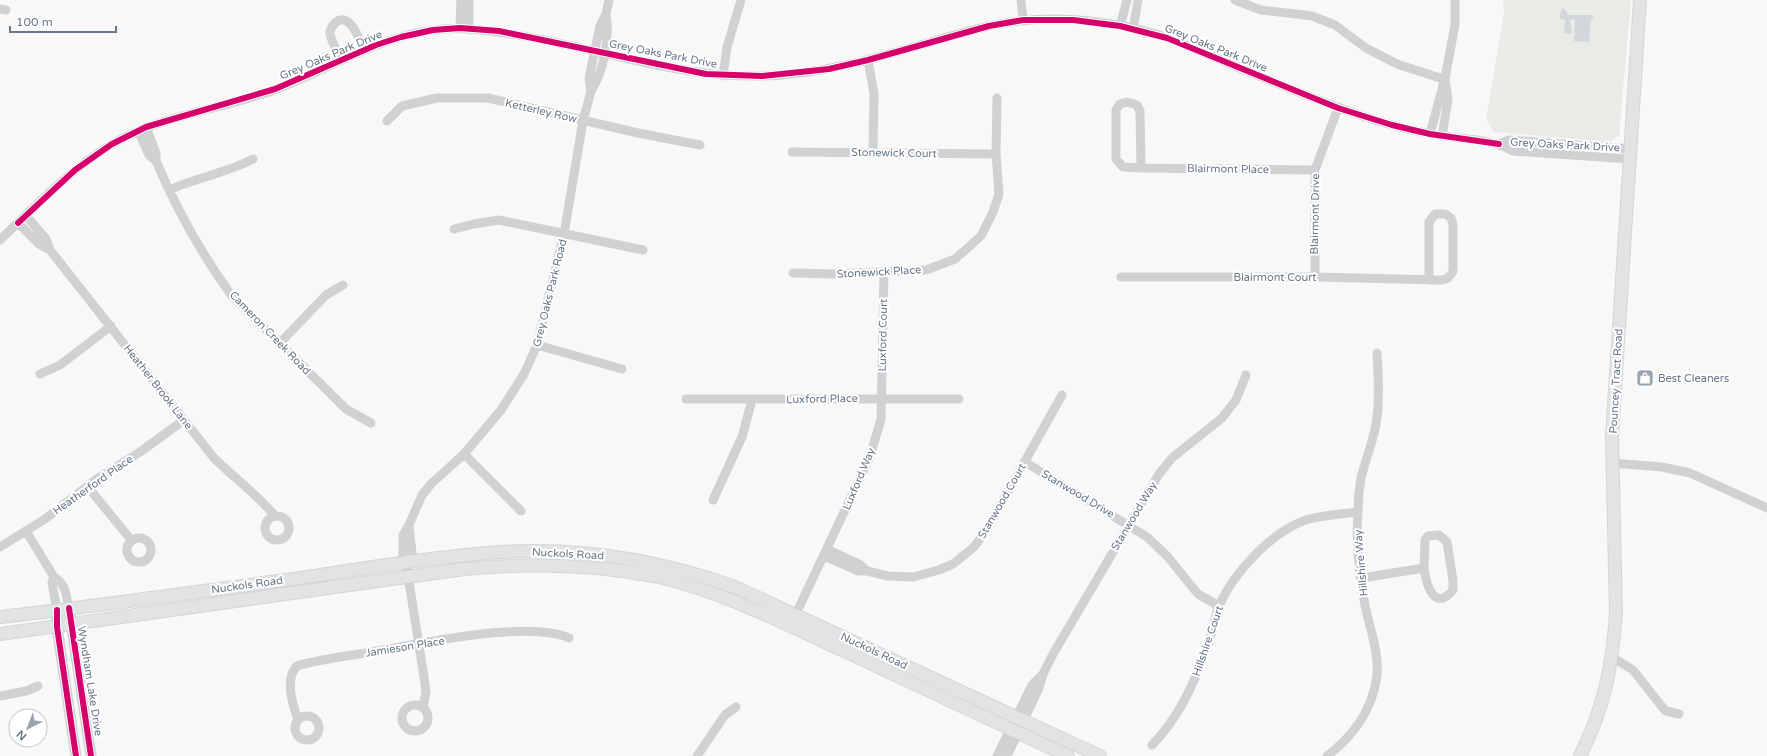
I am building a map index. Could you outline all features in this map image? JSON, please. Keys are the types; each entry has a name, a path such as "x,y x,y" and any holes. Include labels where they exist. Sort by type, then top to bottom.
{"main road":[{"name":"Pouncey Tract Road","path":"1580,756 1598,715 1608,685 1616,614 1612,463 1614,402 1640,0"},
{"name":"Nuckols Road","path":"0,617 499,552 572,553 617,557 679,569 714,580 796,615 1100,756"},
{"name":"Nuckols Road","path":"0,634 407,576 500,566 537,565 598,568 654,576 690,586 740,603 1068,756"}],"street":[{"path":"461,0 465,28"},
{"path":"465,28 469,0"},
{"name":"Grey Oaks Park Road","path":"422,707 426,692 407,576 409,525 422,495 432,483 464,454 500,410 524,374 537,345 564,234 583,121 591,91 596,83 600,52 608,26 606,14 609,0"},
{"path":"723,76 727,47 742,0"},
{"path":"1021,0 1023,20"},
{"path":"1120,26 1127,0"},
{"path":"1133,29 1138,0"},
{"path":"1235,0 1261,10 1312,16 1335,25 1366,48 1397,64 1416,72 1445,78"},
{"path":"1430,134 1445,78 1455,25 1456,0"},
{"path":"341,60 330,35 330,30 337,22 342,20 352,25 364,50"},
{"name":"Grey Oaks Park Drive","path":"0,240 75,170 112,144 142,129 275,90 364,50 401,37 433,30 465,28 500,31 723,76 797,74 868,60 989,26 1023,20 1073,20 1120,26 1167,38 1338,108 1392,125 1430,134 1499,144 1509,140 1630,154"},
{"path":"868,60 874,94 873,152"},
{"path":"1442,136 1448,100 1445,78"},
{"name":"Ketterley Row","path":"387,121 402,106 437,98 488,98 583,121 700,145"},
{"name":"Stonewick Place","path":"793,273 833,274 926,270 955,259 981,236 993,212 999,194 996,154 997,98"},
{"name":"Blairmont Place","path":"1141,168 1140,111 1137,105 1127,102 1120,104 1116,110 1116,159 1123,167 1141,168 1315,170"},
{"name":"Blairmont Drive","path":"1314,277 1315,170 1338,108"},
{"name":"Cameron Creek Road","path":"142,129 156,153 156,161 169,190 224,285 232,296 346,409 371,423"},
{"name":"Stonewick Court","path":"792,152 996,154"},
{"path":"169,190 209,175 239,166 252,159"},
{"name":"Blairmont Court","path":"1121,277 1314,277 1429,280 1446,279 1454,271 1452,221 1448,216 1442,213 1435,214 1429,222 1429,280"},
{"path":"26,216 46,239 50,250"},
{"path":"454,229 500,220 643,250"},
{"path":"18,223 39,244 50,250"},
{"name":"Heather Brook Lane","path":"50,250 214,458 275,516"},
{"name":"Luxford Court","path":"882,398 884,272"},
{"path":"279,344 326,296 343,285"},
{"path":"40,374 60,365 111,326"},
{"path":"537,345 622,369"},
{"name":"Hillshire Way","path":"1327,756 1347,740 1357,728 1371,701 1376,681 1376,651 1365,605 1358,512 1361,477 1367,460 1377,417 1379,401 1377,353"},
{"name":"Stanwood Way","path":"1014,730 1039,688 1043,674 1053,654 1165,465 1180,450 1222,418 1236,400 1246,375"},
{"name":"Stanwood Court","path":"825,552 859,564 867,571 888,576 913,577 940,570 953,564 964,556 983,536 1062,395"},
{"name":"Luxford Way","path":"791,626 822,572 825,552 870,457 881,419 882,398"},
{"name":"Luxford Place","path":"686,399 959,399"},
{"path":"713,500 742,437 752,400"},
{"name":"Heatherford Place","path":"0,547 45,519 88,486 184,420"},
{"path":"464,454 521,511"},
{"name":"Stanwood Drive","path":"1025,462 1129,525 1156,544 1198,594 1218,606"},
{"path":"1612,463 1662,467 1690,473 1767,508"},
{"path":"88,486 132,541"},
{"name":"Hillshire Court","path":"1152,745 1162,735 1174,717 1195,678 1204,657 1218,606 1247,564 1278,535 1309,519 1358,512"},
{"path":"26,531 54,577 60,580 63,584 69,608"},
{"path":"1439,535 1447,542 1449,553 1453,590 1448,596 1441,598 1435,597 1429,592 1424,568 1425,540 1428,536 1439,535"},
{"path":"1362,578 1424,568"},
{"path":"54,577 52,583 57,610 57,627 76,756"},
{"name":"Wyndham Lake Drive","path":"69,608 91,756"},
{"name":"Jamieson Place","path":"298,720 294,708 290,680 292,670 297,666 418,644 510,632 554,633 569,638"},
{"path":"1612,658 1634,670 1662,708 1679,714"},
{"path":"0,696 26,691 38,686"},
{"path":"697,756 725,715 736,707"},
{"path":"997,756 1014,730"},
{"path":"1007,756 1014,730"}],"shaded area":[{"path":"1503,0 1631,0 1619,136 1610,142 1494,132 1486,119 1504,11"},
{"path":"1562,8 1565,9 1568,15 1593,15 1593,19 1591,19 1589,42 1574,41 1575,19 1570,20 1572,34 1564,33 1565,20 1561,19 1559,16"}],"cycle path":[{"path":"18,223 75,170 112,144 146,127 275,89 376,45 401,37 433,30 460,28 499,31 706,74 762,76 829,69 868,60 989,26 1023,20 1073,20 1120,26 1167,38 1338,108 1392,125 1430,134 1499,144"},
{"path":"69,608 91,756"},
{"path":"57,610 57,627 76,756"}],"place":[{"name":"Best Cleaners","path":"1645,378"}]}
